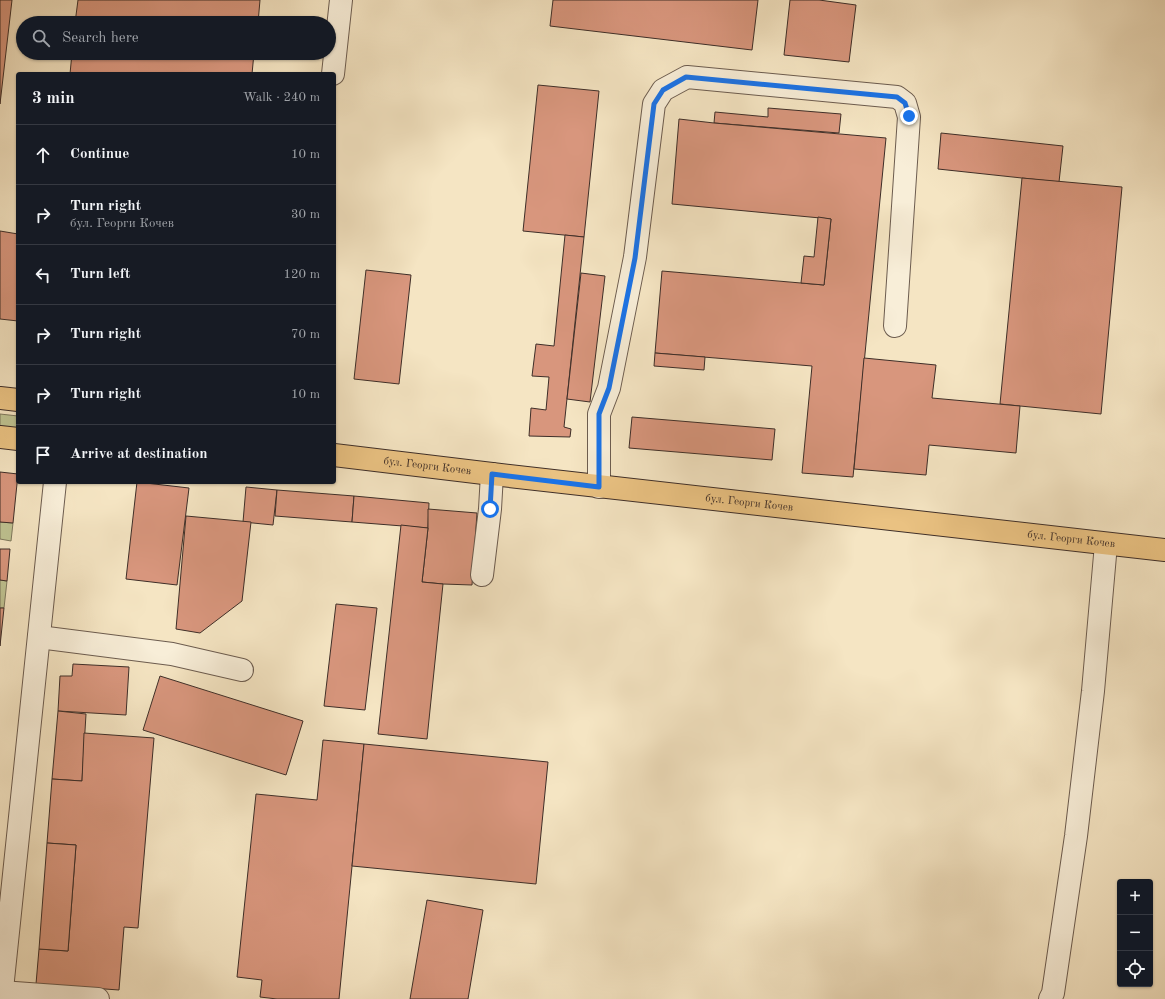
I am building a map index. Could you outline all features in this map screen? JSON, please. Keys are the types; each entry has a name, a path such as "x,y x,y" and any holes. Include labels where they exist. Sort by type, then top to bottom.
{"main road":[{"path":"0,398 16,400"},
{"path":"0,437 16,439"},
{"name":"бул. Георги Кочев","path":"336,455 599,487 1165,550"}],"street":[{"path":"336,46 341,0"},
{"path":"333,72 335,60"},
{"path":"599,487 599,414 609,388 635,258 654,104 663,90 686,77 897,97 905,103 909,116 895,326"},
{"path":"482,575 490,509 492,474"},
{"path":"55,484 1,996 98,999"},
{"path":"1050,999 1053,992 1076,836 1094,691 1106,544"},
{"path":"39,637 172,654 242,670"}],"green space":[{"path":"0,414 16,416 16,428 0,427"},
{"path":"0,522 13,523 11,541 0,539"},
{"path":"0,580 7,581 4,608 0,608"}],"building":[{"path":"0,0 12,0 0,104"},
{"path":"78,0 260,0 259,16 76,16"},
{"path":"553,0 758,0 752,50 550,26"},
{"path":"790,0 819,0 856,5 849,62 784,55"},
{"path":"71,60 253,60 252,72 70,72"},
{"path":"538,85 599,91 584,237 523,231"},
{"path":"768,108 841,114 839,133 714,123 715,112 768,117"},
{"path":"679,119 886,138 853,477 802,473 812,366 655,353 662,271 824,285 831,219 672,204"},
{"path":"941,133 1063,146 1059,182 938,169"},
{"path":"1022,178 1122,187 1101,414 1000,404"},
{"path":"818,217 831,219 824,285 801,283 804,256 814,257"},
{"path":"0,231 16,234 16,321 0,319"},
{"path":"565,235 584,237 564,427 571,429 570,437 529,436 531,408 546,410 549,377 532,376 536,344 554,346"},
{"path":"366,270 411,275 399,384 354,379"},
{"path":"581,273 605,276 590,402 567,399"},
{"path":"655,353 705,357 704,370 654,366"},
{"path":"864,358 936,365 932,398 1020,406 1016,453 929,445 926,475 854,469"},
{"path":"632,417 775,429 772,460 629,448"},
{"path":"0,472 16,474 17,484 13,523 0,522"},
{"path":"137,484 154,484 189,488 177,585 126,579"},
{"path":"246,487 277,490 273,525 243,522"},
{"path":"277,490 354,496 352,522 275,516"},
{"path":"354,496 429,503 428,528 352,522"},
{"path":"428,509 477,513 472,585 422,582 428,528"},
{"path":"186,516 251,522 242,601 200,633 176,629"},
{"path":"401,525 428,528 422,582 443,584 427,739 378,734"},
{"path":"0,549 10,549 7,581 0,580"},
{"path":"336,604 377,608 365,710 324,706"},
{"path":"0,608 4,608 0,646"},
{"path":"73,664 129,667 126,715 58,711 60,676 72,676"},
{"path":"160,676 303,721 286,775 143,730"},
{"path":"58,711 86,714 82,781 52,779"},
{"path":"84,733 154,738 138,928 124,927 119,990 36,984 39,949 68,951 76,845 47,843 52,779 82,781"},
{"path":"323,740 364,744 339,999 277,999 260,997 262,980 237,977 256,794 317,800"},
{"path":"364,744 548,762 536,884 352,866"},
{"path":"47,843 76,845 68,951 39,949"},
{"path":"427,900 483,910 468,999 410,999"}],"route":[{"path":"490,509 492,474 599,487 599,414 609,388 635,258 654,104 663,90 686,77 897,97 905,103 909,116"}]}
